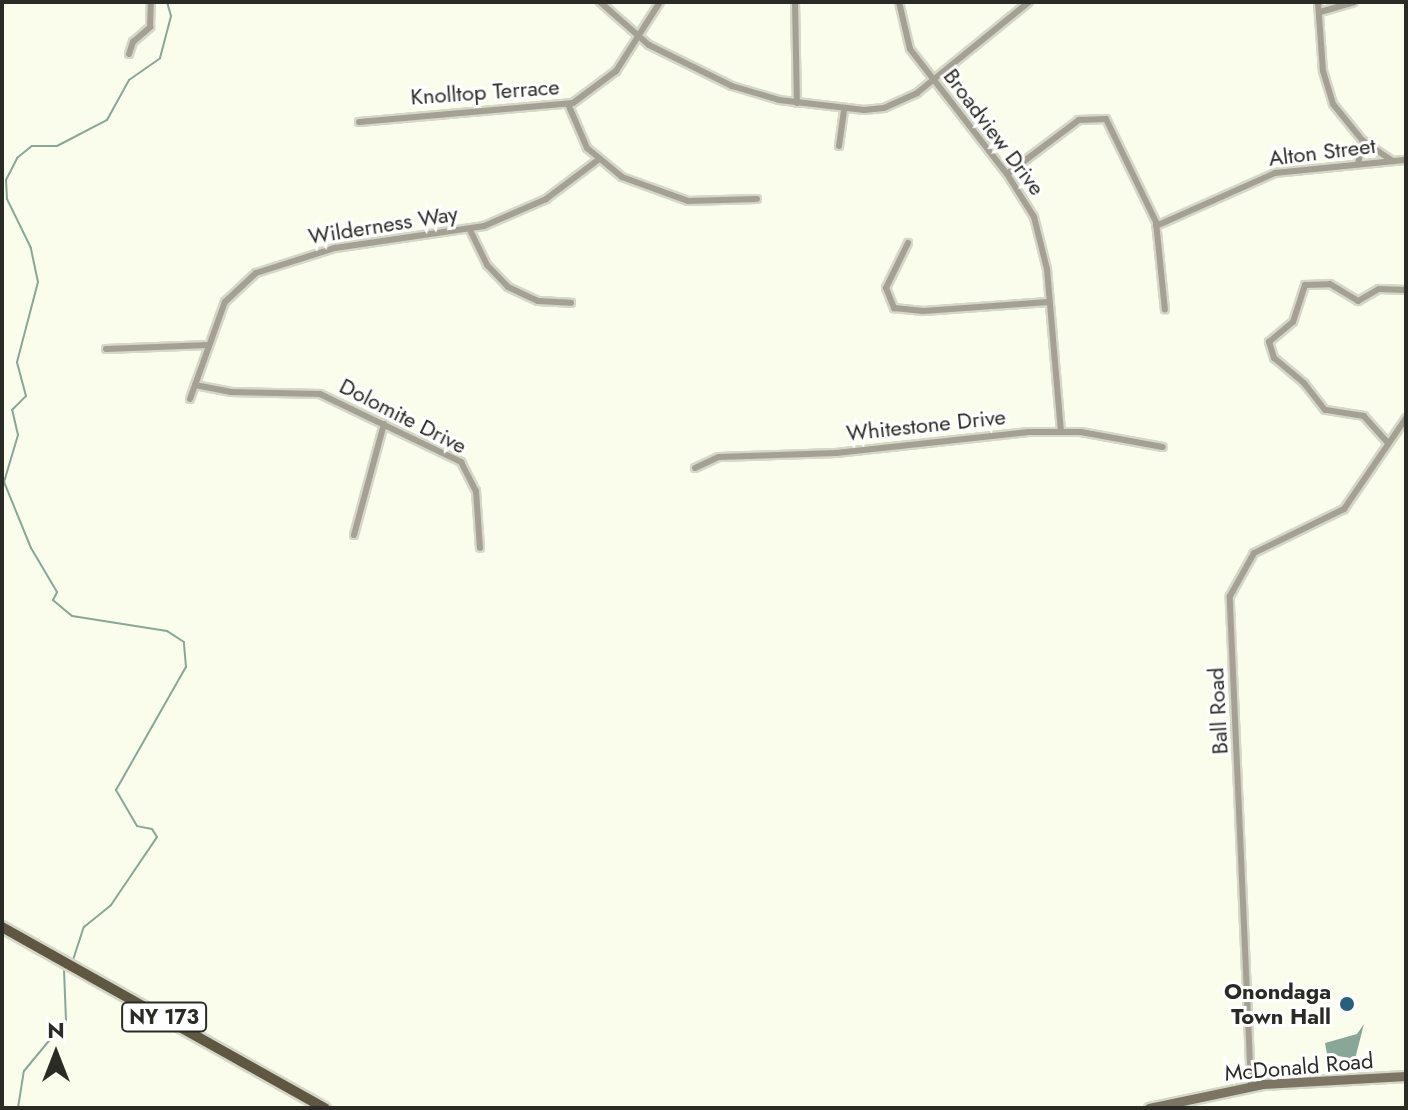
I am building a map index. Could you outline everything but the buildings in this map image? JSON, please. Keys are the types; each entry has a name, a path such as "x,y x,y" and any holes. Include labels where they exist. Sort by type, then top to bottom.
{"main road":[{"name":"NY 173","path":"2,927 325,1108"}],"street":[{"path":"129,54 133,42 150,27 151,2"},
{"path":"600,2 637,36 732,86 797,103 844,110 884,108 933,80 1029,2"},
{"name":"Knolltop Terrace","path":"359,122 568,104 606,81 660,2"},
{"path":"795,2 797,103"},
{"name":"Broadview Drive","path":"899,2 910,49 1007,174 1041,238 1061,431"},
{"path":"1318,2 1327,91 1363,141 1394,161"},
{"path":"1320,12 1354,2"},
{"path":"568,104 581,137 598,160 667,196 705,203 757,199"},
{"path":"839,146 844,110"},
{"path":"1007,174 1090,117 1106,119 1112,126 1156,226 1165,310"},
{"path":"1358,164 1363,141"},
{"name":"Wilderness Way","path":"190,399 225,302 256,273 335,248 470,230 534,206 598,160"},
{"name":"Alton Street","path":"1156,226 1257,179 1406,160"},
{"path":"470,230 487,265 508,287 538,301 571,303"},
{"path":"908,243 886,288 894,308 923,311 1049,302"},
{"path":"1388,443 1364,416 1325,410 1304,383 1274,358 1269,342 1293,322 1305,285 1330,284 1358,301 1379,289 1406,290"},
{"path":"106,349 208,345"},
{"name":"Dolomite Drive","path":"195,385 231,392 320,394 466,467 476,491 480,548"},
{"name":"Ball Road","path":"1251,1086 1230,596 1254,553 1344,509 1406,418"},
{"path":"354,535 384,424"},
{"name":"Whitestone Drive","path":"695,468 719,457 850,452 1061,431 1163,447"},
{"name":"McDonald Road","path":"1149,1108 1251,1086 1406,1076"}],"shaded area":[{"path":"1364,1024 1355,1059 1327,1054 1325,1043 1357,1034"}],"waterway":[{"path":"73,960 84,927 111,905 157,837 152,829 137,826 116,790 186,667 184,642 167,631 72,616 53,600 57,592 31,548 4,482 18,435 12,410 26,396 17,362 38,282 31,248 7,199 6,180 17,158 32,146 57,146 107,120 129,80 160,58 171,16 167,2"},
{"path":"18,1108 24,1071 66,1020 64,971"}],"place":[{"name":"Onondaga Town Hall","path":"1347,1004"}]}
